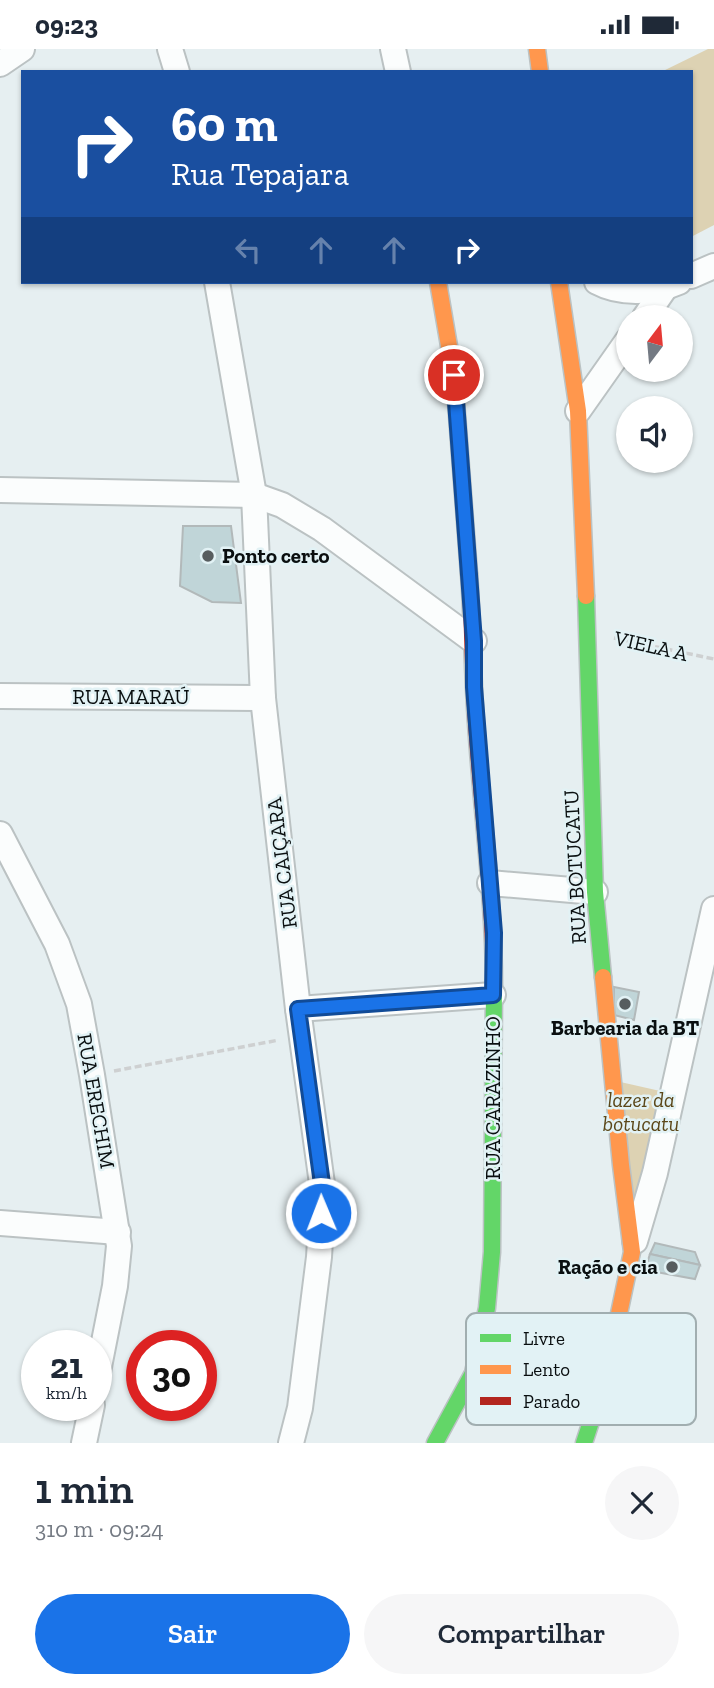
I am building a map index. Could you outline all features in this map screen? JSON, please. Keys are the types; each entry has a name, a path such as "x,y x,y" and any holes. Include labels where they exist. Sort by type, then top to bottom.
{"main road":[{"path":"537,49 540,70"},
{"name":"RUA CARAZINHO","path":"438,284 454,375 474,641 474,687 494,933 492,1252 486,1313"},
{"name":"RUA BOTUCATU","path":"559,284 578,411 588,632 595,891 632,1252 619,1313"},
{"name":"RUA CARAZINHO","path":"435,1443 466,1386"},
{"name":"RUA BOTUCATU","path":"584,1443 590,1425"}],"street":[{"path":"0,64 22,49"},
{"path":"170,49 176,70"},
{"path":"393,49 398,70"},
{"path":"693,275 714,266"},
{"name":"RUA CAIÇARA","path":"217,284 254,495 263,698 298,1009 323,1191 319,1257 300,1408 291,1443"},
{"path":"601,284 624,290 672,285"},
{"path":"655,305 672,285"},
{"path":"578,411 616,357"},
{"path":"0,490 254,495 282,505 322,529 474,641"},
{"name":"RUA MARAÚ","path":"0,696 263,698"},
{"name":"RUA ERECHIM","path":"0,834 61,956 79,1003 118,1232 115,1286 106,1330"},
{"path":"490,883 595,891"},
{"path":"632,1252 655,1173 714,909"},
{"path":"298,1009 493,995"},
{"path":"0,1223 118,1232"},
{"path":"84,1443 89,1421"}],"path":[{"name":"VIELA A","path":"588,632 714,659"},
{"path":"92,1075 302,1036"}],"green space":[{"path":"708,49 714,49 714,225 693,236 693,70 665,70"},
{"name":"lazer da botucatu","path":"616,1081 669,1093 635,1240"}],"building":[{"name":"Ponto certo","path":"183,526 231,526 241,603 212,602 180,586"},
{"name":"Barbearia da BT","path":"614,987 639,992 634,1020 614,1015"},
{"path":"655,1243 695,1252 700,1265 650,1254"},
{"name":"Ração e cia","path":"650,1254 700,1265 695,1279 645,1270"}],"traffic: fast":[{"path":"586,596 595,892 603,977"},
{"path":"486,1313 492,1252 494,987"},
{"path":"435,1443 466,1386"},
{"path":"584,1443 590,1425"}],"traffic: slow":[{"path":"537,49 540,70"},
{"path":"438,284 454,375 469,574"},
{"path":"559,284 578,411 586,596"},
{"path":"603,977 632,1252 619,1313"}],"traffic: jam":[{"path":"469,574 476,725 491,912 494,987"}],"place":[{"name":"Ponto certo","path":"208,556"},
{"name":"Barbearia da BT","path":"625,1004"},
{"name":"Ração e cia","path":"672,1267"}],"route":[{"path":"321,1213 323,1191 298,1009 493,995 494,933 474,687 474,641 454,375"}]}
